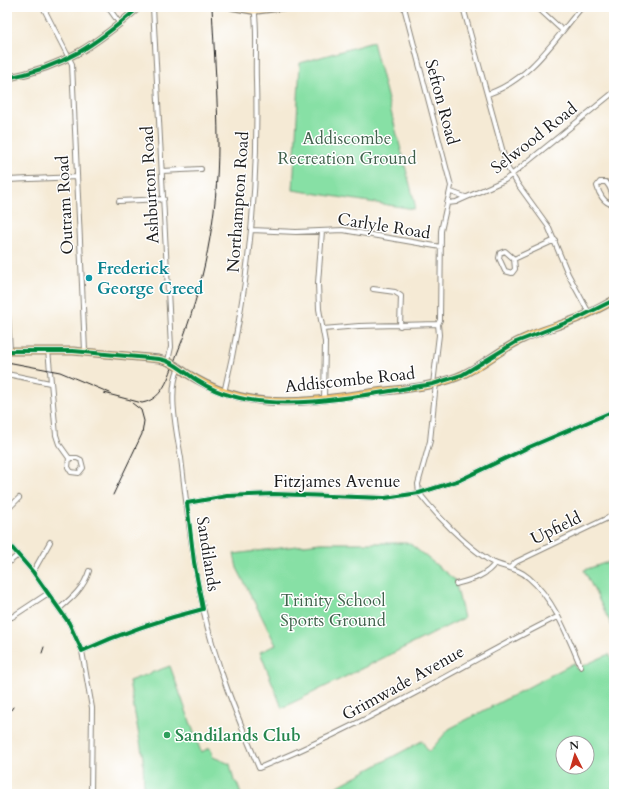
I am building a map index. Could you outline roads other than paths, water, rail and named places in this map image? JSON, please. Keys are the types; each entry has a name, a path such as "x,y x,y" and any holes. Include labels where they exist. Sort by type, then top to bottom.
{"highway":[{"name":"Addiscombe Road","path":"9,351 85,351 168,361 205,385 224,393 258,401 324,400 434,384 467,372 505,348 526,337 589,313 614,300"}],"main road":[{"path":"7,78 33,72 69,59 100,41 140,7"}],"street":[{"name":"Outram Road","path":"43,7 72,64 85,351"},
{"path":"108,7 120,24"},
{"name":"Ashburton Road","path":"153,7 171,347 168,361"},
{"path":"232,7 254,9 285,7"},
{"name":"Sefton Road","path":"404,7 451,183 451,192 442,226 440,318 438,324 439,338 430,442 418,484 419,493"},
{"path":"463,7 506,162 512,175 541,215 555,240 568,274 589,313"},
{"path":"537,7 562,30"},
{"path":"488,94 530,69 582,7"},
{"name":"Northampton Road","path":"224,393 248,270 252,230 258,137 254,9"},
{"name":"Selwood Road","path":"448,203 499,184 614,92"},
{"path":"162,171 201,169"},
{"path":"7,180 77,177"},
{"path":"600,182 606,182 610,187 613,196 613,206 607,203 599,192 597,187 600,182"},
{"path":"451,192 466,197"},
{"path":"119,202 164,199"},
{"name":"Carlyle Road","path":"252,230 348,231 441,248"},
{"path":"322,231 318,283 319,309 325,345 324,400"},
{"path":"514,259 555,240"},
{"path":"505,251 514,259 515,271 509,273 503,269 499,255 501,252 505,251"},
{"path":"373,289 395,292 401,296 400,326"},
{"path":"7,298 9,351"},
{"path":"323,329 358,326 438,324"},
{"path":"48,350 56,435 59,444 69,458"},
{"name":"Sandilands","path":"177,367 174,380 176,420 194,562 203,609 226,689 259,768"},
{"path":"7,374 50,383"},
{"name":"Fitzjames Avenue","path":"187,503 227,496 274,494 385,498 419,493 460,480 527,448 614,411"},
{"path":"69,458 77,458 81,460 83,468 79,473 71,472 67,463 69,458"},
{"path":"419,493 452,529 478,552 495,563 510,567 525,574 538,586 557,617 581,667"},
{"path":"7,510 19,498"},
{"name":"Upfield","path":"510,567 516,562 614,515"},
{"path":"7,542 33,572 47,594 70,623 82,651 92,708 91,794"},
{"path":"33,572 50,542"},
{"path":"7,564 18,555"},
{"path":"456,584 481,575 492,568 495,563"},
{"path":"59,609 73,598 86,580 89,571"},
{"path":"12,617 47,594"},
{"path":"82,651 133,630 174,616 203,609"},
{"name":"Grimwade Avenue","path":"259,768 343,730 440,680 510,640 557,617"}],"tram line":[{"path":"104,393 142,403 156,396 166,384 195,303 208,250 217,171 217,110 212,7"},
{"path":"7,362 60,372 110,393"},
{"path":"113,495 142,434 144,421 141,410 132,403"},
{"path":"42,653 44,647"}],"place":[{"name":"Frederick George Creed","path":"89,278"},
{"name":"Sandilands Club","path":"167,735"}],"park label":[{"name":"Addiscombe Recreation Ground","path":"347,148"},
{"name":"Trinity School Sports Ground","path":"333,610"}]}
